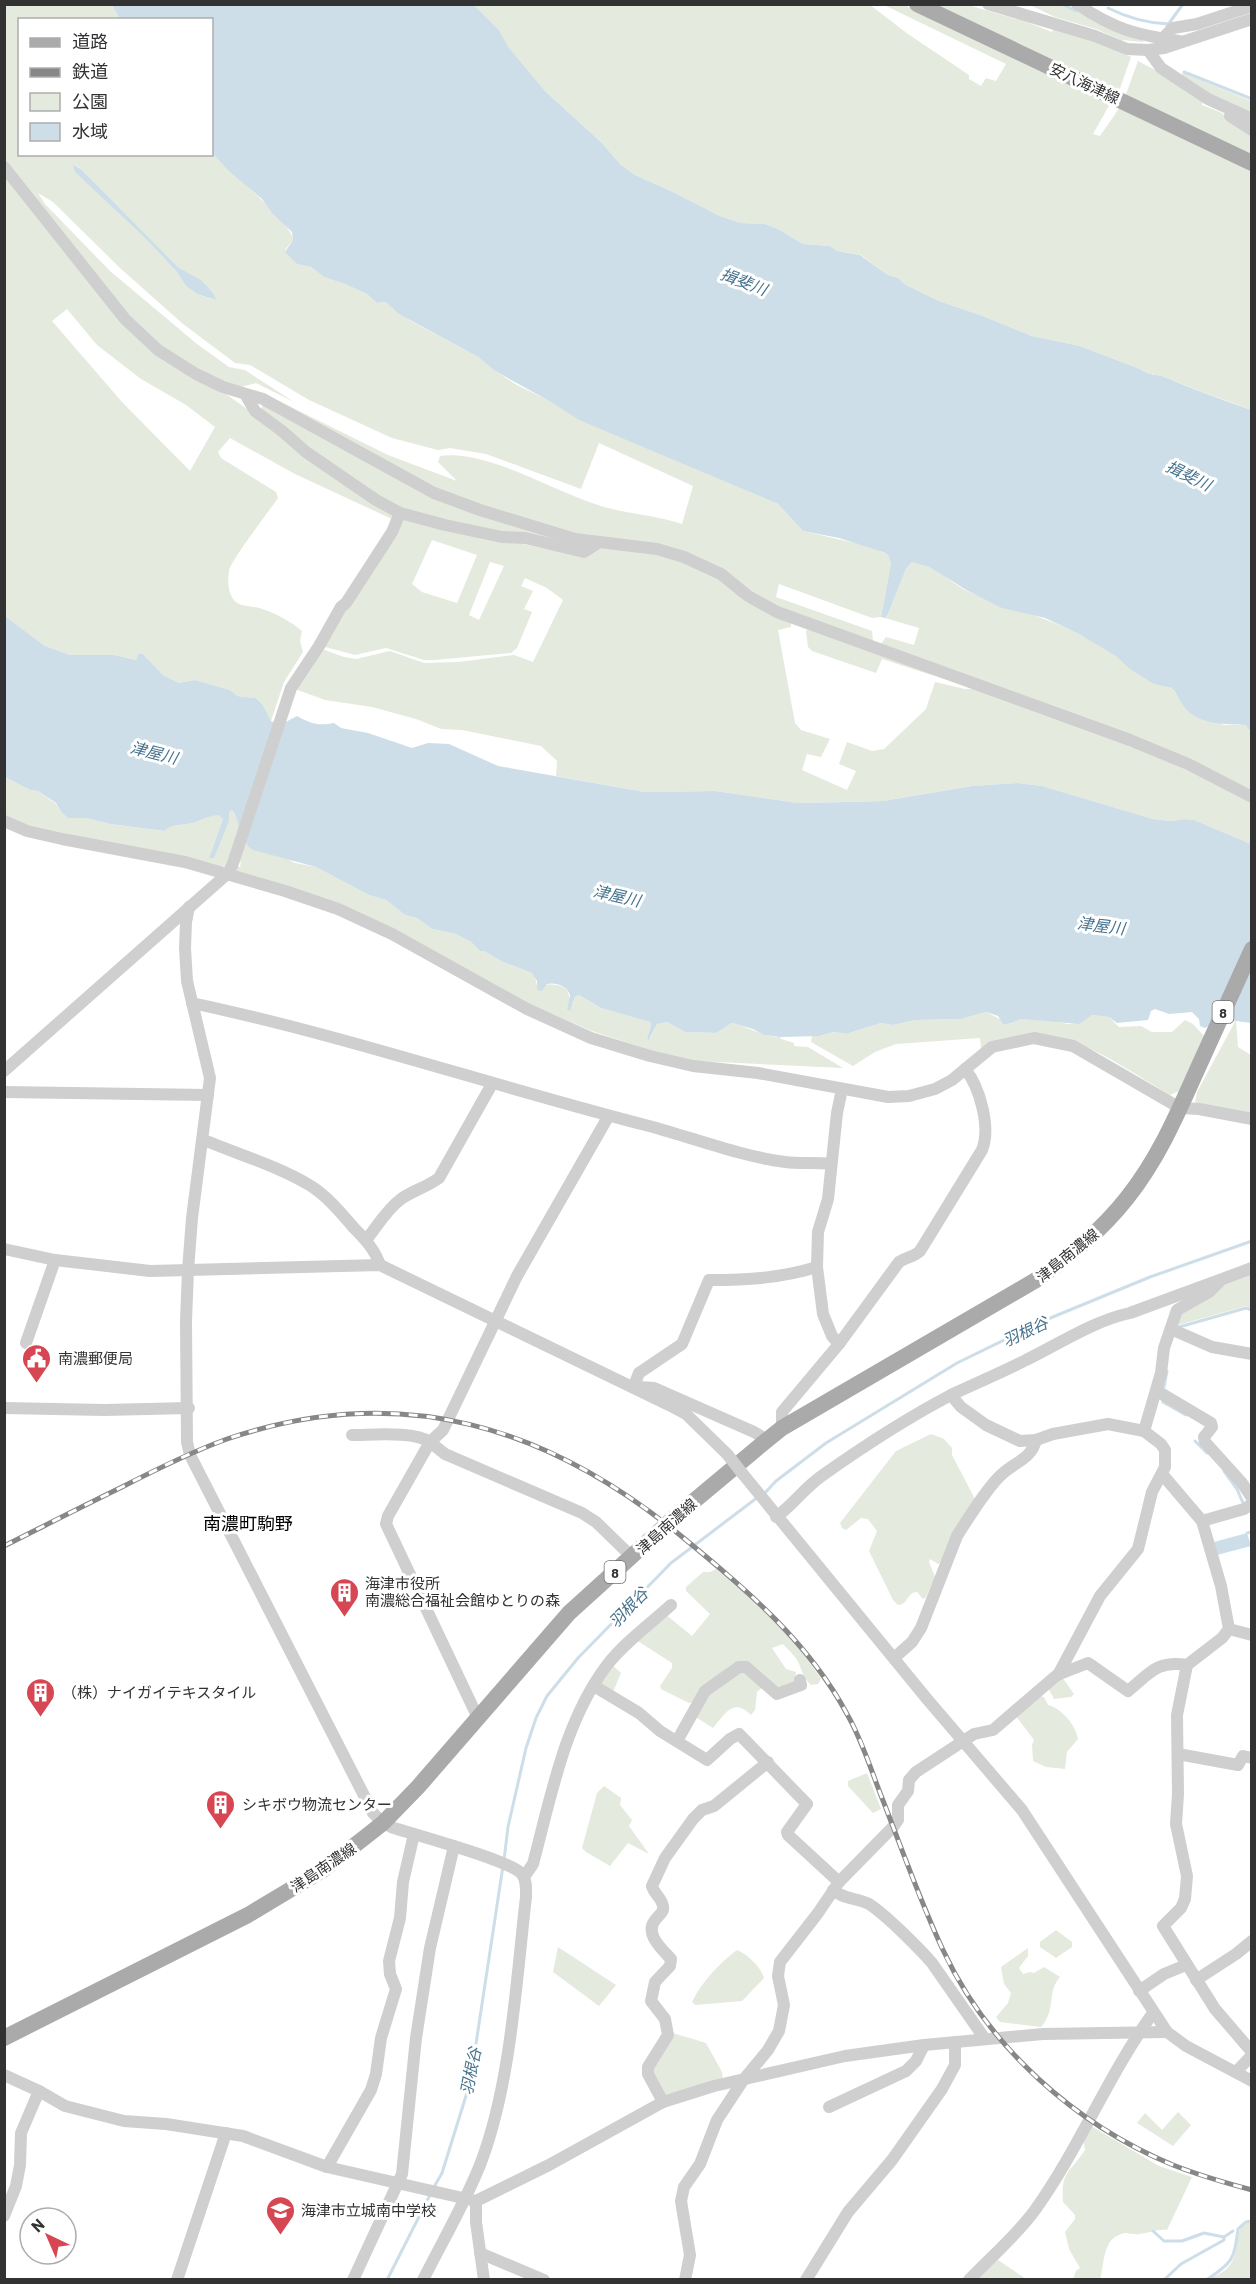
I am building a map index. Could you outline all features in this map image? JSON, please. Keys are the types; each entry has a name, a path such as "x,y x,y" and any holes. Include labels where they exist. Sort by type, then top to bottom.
{"main road":[{"name":"安八海津線","path":"917,4 1251,163"},
{"name":"津島南濃線","path":"4,2038 248,1916 323,1870 383,1823 418,1787 569,1613 676,1516 767,1440 782,1428 1036,1280 1072,1254 1104,1224 1145,1173 1165,1140 1251,950"}],"street":[{"path":"988,4 1055,23 1127,49 1148,50 1183,42 1251,19"},
{"path":"1020,4 1055,23"},
{"path":"1077,4 1118,29 1183,42"},
{"path":"1162,39 1173,28 1197,24 1251,6"},
{"path":"1148,50 1161,68 1251,130"},
{"path":"1208,99 1251,119"},
{"path":"4,168 95,283 138,332 158,350 196,374 223,387 263,399 434,493 575,539 657,549 684,557 721,574 748,596 777,612 1130,740 1188,764 1251,797"},
{"path":"245,394 255,411 306,452 376,500 400,513 445,525 502,537 525,538 584,552 598,543"},
{"path":"4,1071 229,870 291,688 341,607 346,603 392,532 400,513"},
{"path":"4,821 27,831 62,839 229,870 338,909 392,934 526,1009 591,1038 650,1056 693,1066 758,1073 888,1097 909,1096 935,1089 992,1047 1034,1038 1073,1046 1180,1108 1198,1108 1251,1119"},
{"path":"189,907 185,948 187,981 210,1078 188,1270 186,1321 189,1408 187,1442 193,1462 373,1813 383,1823 469,1851 520,1873"},
{"path":"192,1003 295,1026 608,1117 786,1163 831,1164"},
{"path":"782,1428 782,1412 839,1344 899,1262 905,1257 915,1256 920,1251 982,1150 986,1140 987,1126 974,1082 965,1069"},
{"path":"366,1240 398,1202 439,1178 492,1084"},
{"path":"839,1344 832,1336 823,1314 817,1267 818,1232 828,1199 842,1089"},
{"path":"4,1092 208,1095"},
{"path":"478,1718 386,1524 388,1516 430,1442 443,1430 452,1416 495,1322 549,1217 608,1117"},
{"path":"202,1141 280,1171 312,1187 336,1207 366,1240 380,1265"},
{"path":"4,1250 55,1260 150,1271 380,1265 495,1322 634,1386 686,1414 727,1454 774,1514 1029,1820 1167,2032 1186,2046 1251,2081"},
{"path":"26,1343 55,1260"},
{"path":"634,1386 639,1373 682,1344 709,1280 748,1280 791,1275 817,1267"},
{"path":"774,1514 788,1508 804,1489 882,1435 951,1395 1111,1318 1130,1314 1251,1268"},
{"path":"1144,1431 1161,1373 1164,1348 1177,1310 1209,1292 1218,1285 1222,1278"},
{"path":"1171,1329 1212,1347 1251,1354"},
{"path":"634,1386 654,1388 754,1432 767,1440"},
{"path":"1156,1391 1211,1423 1212,1427 1204,1437 1205,1442 1242,1483 1251,1498"},
{"path":"951,1395 961,1407 986,1425 1020,1441 1036,1440 1053,1434 1108,1424 1144,1431 1166,1450 1165,1467 1152,1492 1138,1549 1100,1596 1058,1676"},
{"path":"4,1408 105,1410 189,1408"},
{"path":"352,1435 423,1438 445,1454 582,1514 596,1522 632,1557"},
{"path":"894,1658 912,1642 921,1628 963,1526 1000,1475 1026,1459 1034,1450 1036,1440"},
{"path":"1162,1474 1202,1521 1221,1586 1229,1629 1222,1638 1187,1665 1177,1715 1176,1824 1187,1876 1185,1899 1181,1908 1163,1926 1215,2009 1251,2054 1236,2072"},
{"path":"1202,1521 1244,1509 1251,1504"},
{"path":"520,1873 533,1864 565,1747 581,1709 608,1664 671,1605"},
{"path":"1229,1629 1251,1635"},
{"path":"685,2280 690,2255 681,2201 684,2187 700,2164 717,2120 744,2079 768,2050 779,2031 784,2005 777,1976 780,1962 836,1886 898,1820 898,1805 908,1791 909,1780 916,1772 974,1734 993,1730 1058,1676 1088,1663 1128,1691 1158,1666 1171,1662 1187,1665"},
{"path":"677,1741 705,1691 739,1667 746,1667 777,1694 801,1685 800,1680"},
{"path":"594,1686 707,1760 739,1734 807,1804 789,1826 788,1835 843,1896 870,1905 922,1952 985,2039"},
{"path":"1178,1754 1238,1765 1243,1756 1251,1758"},
{"path":"663,2102 648,2074 648,2067 668,2035 668,2027 665,2019 651,2001 655,1982 670,1966 671,1959 654,1939 651,1929 653,1922 663,1912 663,1907 652,1886 665,1858 693,1819 702,1810 714,1806 768,1762"},
{"path":"327,2167 371,2090 376,2074 381,2038 396,1989 390,1974 389,1961 400,1918 403,1882 414,1834"},
{"path":"353,2280 405,2184 402,2174 416,2038 430,1948 454,1846"},
{"path":"423,2280 466,2198 480,2164 505,2066 526,1897 520,1873"},
{"path":"1196,1980 1236,1954 1251,1941"},
{"path":"1139,1991 1164,1974 1186,1965"},
{"path":"969,2280 1035,2211 1071,2154 1138,2033 1153,2013"},
{"path":"4,2075 39,2091 64,2106 124,2121 166,2124 243,2136 327,2167 466,2198 549,2164 663,2102 714,2086 845,2056 924,2045 1043,2034 1112,2031 1167,2032"},
{"path":"806,2280 848,2212 892,2160 942,2089 955,2065 955,2042"},
{"path":"829,2107 906,2071 916,2061 924,2045"},
{"path":"4,2216 16,2186 20,2165 21,2133 39,2091"},
{"path":"177,2280 226,2133"},
{"path":"466,2198 480,2253 484,2280"},
{"path":"480,2253 544,2280"}],"green space":[{"path":"5,5 112,5 119,18 18,18 18,156 213,156 213,154 283,222 293,240 285,250 297,264 311,267 324,277 367,294 377,303 386,302 411,321 478,357 517,385 633,442 778,504 803,531 872,547 888,555 891,563 881,617 872,618 779,584 776,597 872,631 873,641 776,606 751,593 724,571 576,535 436,490 269,396 388,455 457,481 438,462 440,456 458,456 497,464 603,507 682,524 693,486 599,443 581,489 486,454 450,448 438,450 392,438 309,400 250,365 235,363 183,324 120,268 53,202 38,193 45,204 110,271 197,344 229,367 245,370 294,402 256,383 237,388 222,384 159,347 127,318 5,163","holes":["74,164 179,268 215,300 197,294 186,286 176,271 144,237 76,172"]},
{"path":"474,5 870,5 969,75 969,79 981,86 986,78 996,81 1006,64 884,5 904,5 1111,102 1093,134 1100,136 1120,107 1251,170 1251,410 1147,373 1080,346 1032,336 939,301 906,285 898,278 888,275 861,255 837,251 830,246 803,244 765,224 741,223 720,216 635,175 620,164 602,143 545,91 507,47 499,30"},
{"path":"929,5 968,5 1027,22 1052,32 1054,28 1090,39 1131,57 1118,94"},
{"path":"1030,5 1059,5 1105,27 1143,40 1143,42 1121,40 1096,29 1055,17"},
{"path":"1138,61 1172,79 1203,99 1202,105 1220,112 1251,133 1251,157 1125,97"},
{"path":"1183,73 1251,101 1251,115 1206,93 1181,76"},
{"path":"4,175 121,320 393,512 394,520 295,474 230,438 218,452 221,458 276,492 278,498 231,565 228,580 230,594 239,604 272,613 302,631 300,641 303,652 284,682 271,721 263,705 256,698 236,696 230,690 195,680 179,683 163,675 143,654 138,654 136,660 114,655 70,655 45,646 5,616","holes":["67,309 97,345 141,379 186,405 215,427 190,471 122,402 52,321"]},
{"path":"262,404 432,497 584,545 502,533 401,509 378,497 262,413"},
{"path":"403,518 574,555 602,547 656,552 720,577 744,601 791,622 791,627 778,630 795,723 801,730 830,739 821,757 807,754 802,770 847,790 856,771 839,764 847,742 872,751 884,749 926,709 935,682 965,689 980,689 1131,744 1251,800 1251,844 1194,820 1153,819 1042,786 1018,783 972,786 883,801 798,803 715,791 645,792 556,776 557,761 541,746 462,730 441,729 416,719 372,707 325,700 295,689 322,649 356,659 390,651 424,663 458,662 514,655 533,662 563,600 547,588 525,578 521,586 533,591 524,609 532,612 517,648 511,653 424,660 386,648 355,655 325,647 323,644","holes":["432,540 477,555 457,603 422,592 412,584","490,562 504,566 479,620 469,615"]},
{"path":"912,562 927,566 969,592 1064,627 1092,641 1147,679 1172,688 1186,709 1224,725 1245,725 1251,732 1251,792 881,644 886,637 914,645 919,628 885,618 906,569"},
{"path":"810,628 947,680 882,659 876,673 812,651 808,647 806,631"},
{"path":"5,777 30,790 38,791 56,804 68,818 86,818 110,824 163,831 219,814 223,819 209,858 229,817 229,811 232,810 240,824 226,865 217,869 29,826 5,817"},
{"path":"246,837 295,863 316,867 369,895 386,900 405,915 417,918 432,929 456,934 471,942 480,951 532,973 537,986 551,984 562,987 569,994 567,1009 579,995 601,1008 650,1022 647,1039 650,1039 657,1024 667,1022 685,1032 716,1033 732,1023 780,1037 794,1043 794,1046 808,1047 843,1068 696,1061 653,1051 592,1031 529,1004 397,931 232,870 233,866 240,867 241,862 237,861"},
{"path":"986,1012 1010,1024 1029,1018 1070,1024 1092,1015 1109,1017 1119,1027 1141,1026 1152,1032 1172,1032 1185,1020 1193,1024 1204,1036 1179,1091 1170,1095 1103,1055 1080,1044 1056,1037 1032,1035 1007,1038 981,1048 980,1038 896,1044 875,1052 853,1066 811,1042 812,1035 821,1036 834,1032 846,1034 881,1023 893,1025 916,1020 961,1019"},
{"path":"1236,1020 1238,1047 1251,1055 1251,1114 1195,1104 1197,1092"},
{"path":"1251,1274 1251,1308 1246,1306 1176,1324 1181,1310 1229,1280"},
{"path":"931,1434 944,1439 952,1448 952,1455 976,1501 941,1562 938,1564 930,1559 935,1577 926,1597 923,1599 917,1592 898,1605 893,1600 869,1551 877,1531 868,1519 861,1518 846,1530 840,1523 896,1451"},
{"path":"716,1569 786,1634 821,1679 818,1684 811,1685 808,1682 796,1659 783,1644 772,1648 786,1669 796,1672 795,1684 778,1688 748,1663 689,1703 661,1689 660,1686 672,1668 672,1663 636,1640 665,1614 692,1636 710,1614 686,1591 686,1587 703,1572"},
{"path":"611,1664 621,1673 613,1692 603,1686 600,1681"},
{"path":"744,1670 763,1687 757,1692 755,1710 751,1715 739,1707 730,1709 713,1728 694,1716 708,1693"},
{"path":"1062,1677 1074,1694 1071,1697 1054,1699 1048,1688"},
{"path":"1039,1696 1044,1697 1048,1705 1063,1713 1077,1734 1078,1739 1067,1752 1065,1769 1046,1767 1033,1761 1034,1740 1015,1715"},
{"path":"867,1773 881,1809 873,1813 848,1786 848,1781"},
{"path":"604,1786 621,1798 620,1805 632,1820 629,1826 649,1854 628,1843 610,1866 582,1848 597,1793"},
{"path":"1056,1930 1072,1942 1072,1947 1056,1958 1040,1947 1040,1942"},
{"path":"558,1947 616,1985 599,2006 553,1972"},
{"path":"1028,1948 1028,1956 1019,1968 1023,1974 1034,1973 1044,1967 1060,1977 1053,1989 1049,2014 1041,2027 1000,2022 996,2017 1008,2003 1011,1993 1004,1984 1001,1967"},
{"path":"737,1950 753,1961 764,1978 742,2001 695,2005 692,2002 705,1981"},
{"path":"673,2033 706,2043 722,2072 723,2080 665,2095 653,2075 654,2067"},
{"path":"1178,2112 1191,2125 1173,2146 1137,2123 1145,2113 1162,2130"},
{"path":"1091,2126 1159,2166 1192,2177 1167,2230 1137,2234 1125,2233 1112,2240 1106,2251 1100,2280 1073,2279 1080,2268 1069,2249 1065,2232 1075,2219 1075,2215 1063,2202 1065,2178 1085,2150 1083,2139"},
{"path":"1251,2222 1251,2279 1209,2279 1229,2266 1239,2232 1246,2223"},
{"path":"998,2260 1026,2279 972,2280"}],"water":[{"name":"揖斐川","path":"112,5 474,5 499,30 508,47 545,91 602,143 620,164 635,175 720,216 741,223 765,224 803,244 830,246 837,251 860,255 888,275 898,278 906,285 939,301 1032,336 1080,346 1147,373 1251,410 1251,732 1245,725 1205,721 1198,718 1185,708 1172,688 1154,684 1130,669 1116,656 1079,634 1045,618 1002,608 968,591 929,567 912,562 906,569 888,614 885,618 881,617 891,563 888,555 839,538 803,531 778,504 579,420 495,371 478,357 399,314 386,302 377,303 367,294 324,277 311,267 297,264 285,252 293,240 292,232 272,213 262,199 213,154 213,18 119,18"},
{"path":"73,164 82,170 179,268 201,280 216,300 197,294 186,286 176,271 144,237 75,172"},
{"name":"津屋川","path":"5,616 45,646 70,655 114,655 136,660 138,654 143,654 163,675 179,683 195,680 230,690 237,696 256,698 263,705 271,721 280,725 297,716 315,724 334,723 341,728 368,733 412,748 428,743 449,744 498,766 645,792 715,791 798,803 845,802 883,801 972,786 1018,783 1042,786 1153,819 1194,820 1251,844 1251,1023 1221,1019 1205,1028 1200,1026 1199,1019 1192,1012 1169,1014 1155,1009 1151,1011 1148,1020 1117,1023 1109,1017 1092,1015 1079,1024 1023,1019 1003,1024 998,1016 986,1012 961,1019 916,1020 893,1025 881,1023 846,1034 834,1032 820,1036 764,1035 732,1023 716,1033 685,1032 667,1022 657,1024 649,1040 647,1039 650,1022 601,1008 579,995 575,997 570,1011 567,1009 570,995 561,985 547,984 542,991 537,990 537,981 532,973 480,951 471,942 456,934 432,929 417,918 405,915 386,900 369,895 316,867 253,850 243,837 232,810 229,812 229,821 214,858 209,858 223,819 219,815 171,827 164,831 110,824 86,818 68,818 56,803 38,791 30,790 5,777"},
{"path":"1247,1533 1251,1546 1217,1555 1214,1542"}],"waterway":[{"path":"1062,4 1076,11"},
{"path":"1167,26 1183,4"},
{"path":"1108,8 1137,19 1168,24"},
{"path":"1184,72 1252,99"},
{"name":"羽根谷","path":"764,1494 776,1481 826,1443 957,1363 1043,1321 1150,1277 1252,1241"},
{"path":"1179,1327 1246,1308 1252,1310"},
{"path":"1164,1387 1167,1371"},
{"path":"1162,1399 1163,1402 1186,1415"},
{"path":"1195,1441 1207,1453"},
{"path":"1224,1471 1237,1489 1243,1503"},
{"name":"羽根谷","path":"504,1860 508,1827 526,1748 536,1718 547,1696 578,1658 671,1563 758,1497"},
{"path":"1247,1533 1252,1532"},
{"name":"羽根谷","path":"434,2187 442,2173 470,2083 503,1866"},
{"name":"羽根谷","path":"387,2280 431,2193"},
{"path":"1206,2280 1222,2269 1231,2259 1238,2229 1246,2222 1252,2221"},
{"path":"1153,2231 1164,2241 1182,2241 1204,2233 1224,2237 1233,2231"},
{"path":"1164,2280 1181,2264 1224,2240 1224,2237"}],"railway":[{"path":"4,1546 200,1449 227,1439 291,1422 353,1414 413,1415 470,1425 526,1442 581,1468 634,1501 686,1540 754,1598 795,1641 832,1688 866,1755 943,1950 984,2019 1010,2050 1038,2079 1102,2128 1173,2165 1252,2190"}],"place":[{"name":"南濃郵便局","path":"37,1384"},
{"name":"海津市役所 南濃総合福祉会館ゆとりの森","path":"344,1618"},
{"name":"（株）ナイガイテキスタイル","path":"41,1718"},
{"name":"シキボウ物流センター","path":"221,1830"},
{"name":"海津市立城南中学校","path":"280,2236"}],"district":[{"name":"南濃町駒野","path":"248,1523"}]}
